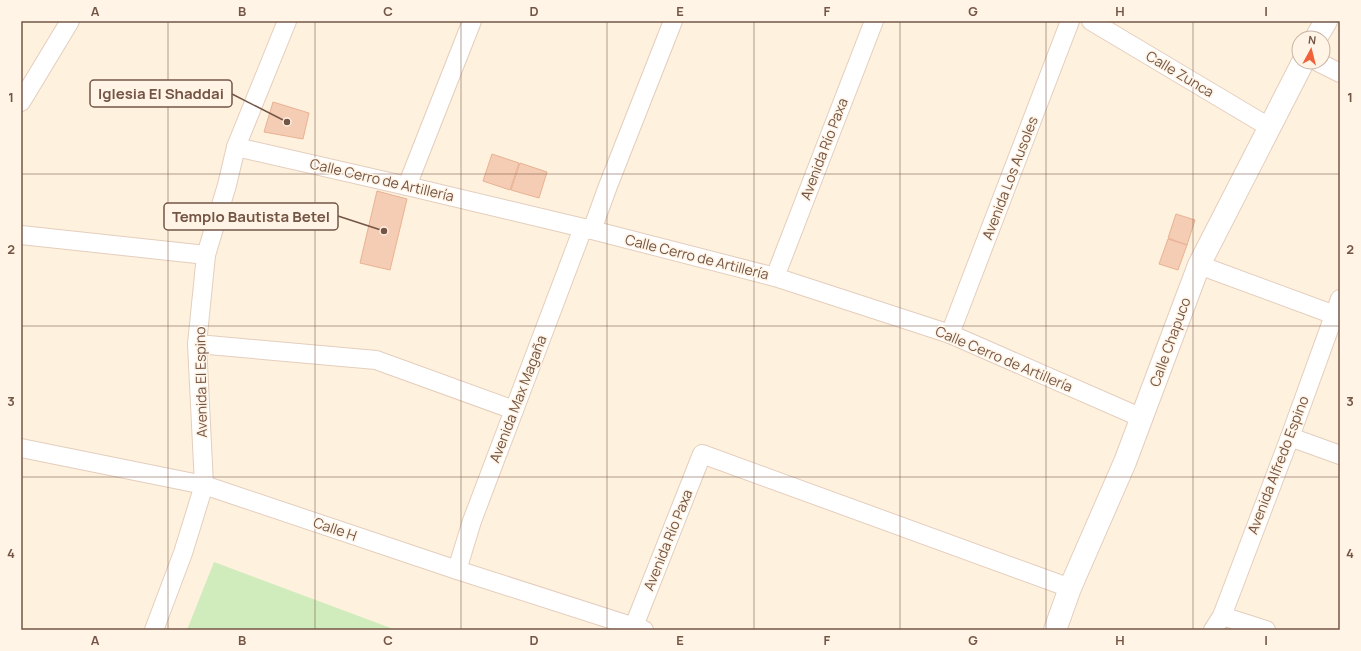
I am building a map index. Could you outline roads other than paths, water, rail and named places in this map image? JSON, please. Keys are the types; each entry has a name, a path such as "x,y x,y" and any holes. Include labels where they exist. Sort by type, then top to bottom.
{"street":[{"path":"21,102 70,21"},
{"name":"Avenida El Espino","path":"154,630 184,553 204,485 197,344 206,255 227,185 236,147 287,21"},
{"path":"407,186 472,21"},
{"name":"Avenida Max Magaña","path":"457,570 472,521 514,410 587,229 611,178 673,21"},
{"name":"Avenida Río Paxa","path":"775,277 874,21"},
{"name":"Avenida Los Ausoles","path":"950,334 1070,21"},
{"name":"Calle Zunca","path":"1092,21 1269,127"},
{"path":"1321,30 1326,21"},
{"path":"1331,68 1340,73"},
{"name":"Calle Chapuco","path":"1055,630 1070,588 1125,462 1198,265 1298,70"},
{"name":"Calle Cerro de Artillería","path":"236,147 587,229 775,277 950,334 1142,418"},
{"path":"21,235 206,255"},
{"path":"1198,265 1338,311"},
{"name":"Avenida Alfredo Espino","path":"1218,623 1338,311"},
{"path":"197,344 376,360 514,410"},
{"path":"1290,437 1340,455"},
{"name":"Calle H","path":"21,448 204,485 457,570 639,628"},
{"name":"Avenida Río Paxa","path":"639,628 702,454 1070,588"},
{"path":"1218,623 1266,630"}],"place":[{"name":"Iglesia El Shaddai","path":"287,122"},
{"name":"Templo Bautista Betel","path":"384,231"}]}
